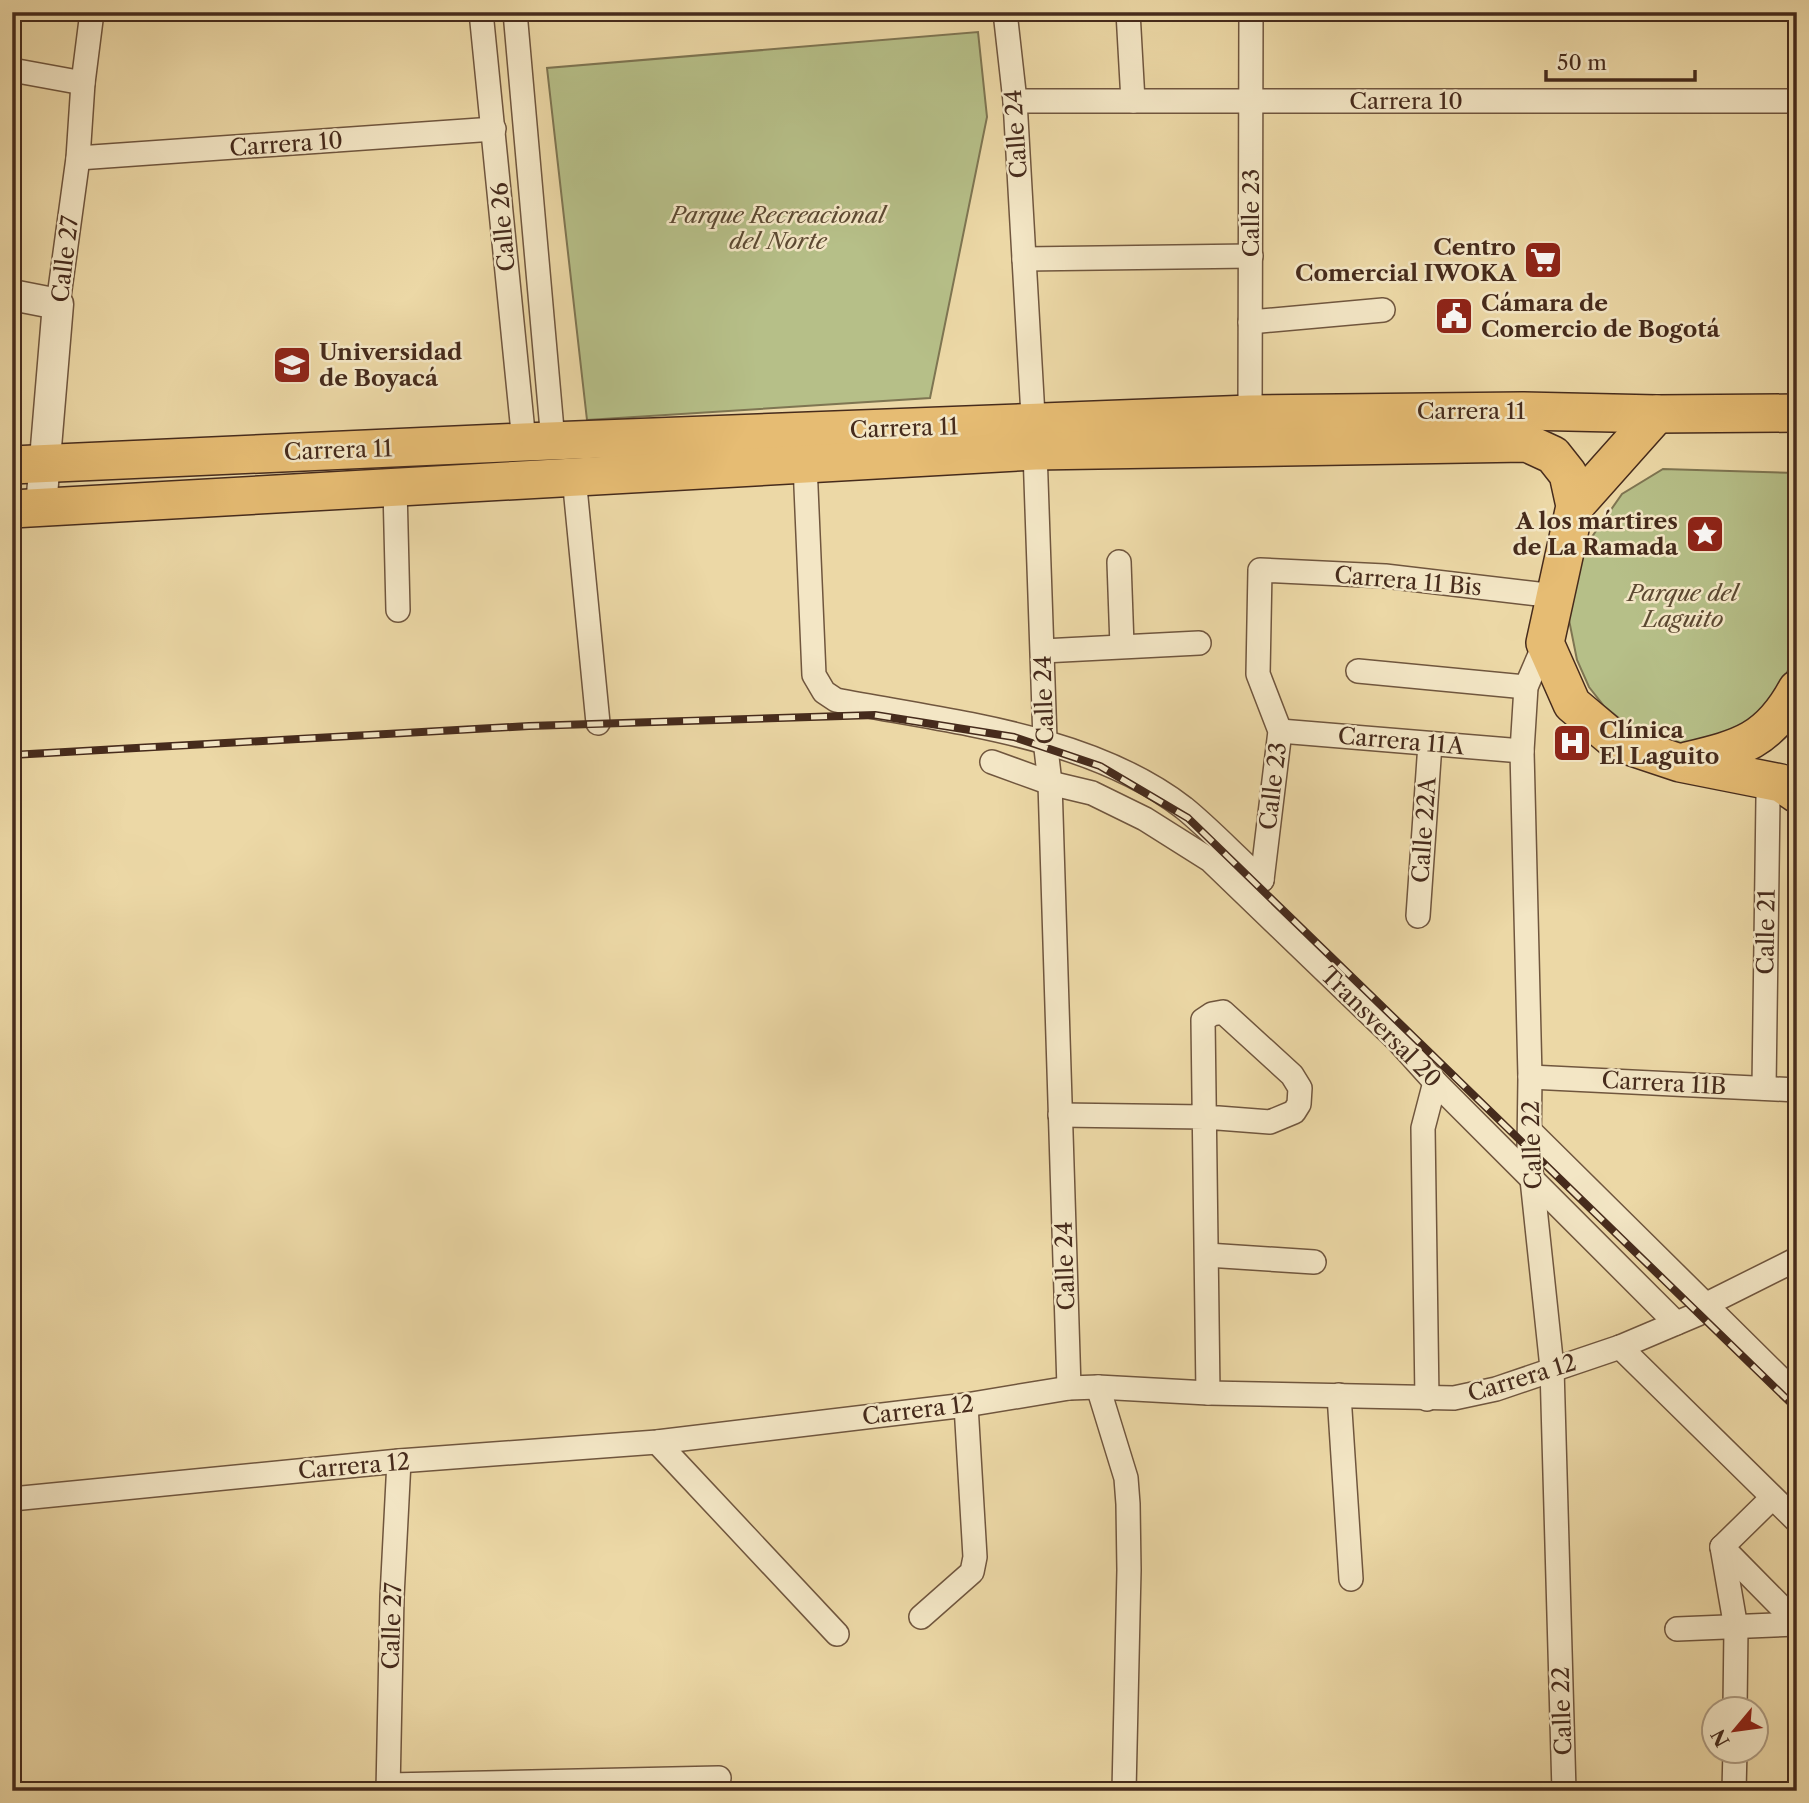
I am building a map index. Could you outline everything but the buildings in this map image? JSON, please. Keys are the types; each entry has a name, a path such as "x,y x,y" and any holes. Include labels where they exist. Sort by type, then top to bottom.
{"main road":[{"name":"Carrera 11","path":"27,508 805,464 1250,414 1522,411 1797,413"},
{"path":"1576,506 1657,414"},
{"name":"Carrera 11","path":"29,463 539,441 1034,437 1527,443 1553,455 1568,474 1576,506"},
{"name":"Calle 22","path":"1545,643 1576,506"},
{"path":"1545,643 1572,704 1617,742 1679,763 1790,785"},
{"path":"1679,763 1734,749 1764,734 1788,707 1797,690"}],"street":[{"name":"Calle 27","path":"27,508 29,463 58,304 78,158 83,83 92,12"},
{"name":"Calle 26","path":"481,12 494,129 539,441"},
{"name":"Calle 26","path":"515,12 539,441"},
{"name":"Calle 24","path":"1005,12 1015,101 1034,437 1045,740 1050,783 1069,1388"},
{"path":"1128,12 1133,101"},
{"name":"Calle 23","path":"1250,414 1251,12"},
{"path":"12,70 83,83"},
{"name":"Carrera 10","path":"1015,101 1797,102"},
{"name":"Carrera 10","path":"78,158 494,129"},
{"path":"1024,260 1251,256"},
{"path":"12,295 58,304"},
{"path":"1250,323 1383,310"},
{"path":"805,464 814,675 824,692 836,700 1045,740"},
{"path":"574,477 598,723"},
{"path":"395,488 398,610"},
{"path":"1119,562 1122,646"},
{"name":"Calle 23","path":"1045,740 1134,777 1183,808 1262,880 1280,731 1258,674 1260,570"},
{"name":"Carrera 11 Bis","path":"1260,570 1385,576 1555,596"},
{"path":"1043,651 1199,643"},
{"name":"Calle 22","path":"1545,643 1526,687 1522,751 1530,1077 1529,1151 1552,1368 1564,1791"},
{"path":"1358,671 1526,687"},
{"name":"Carrera 11A","path":"1280,731 1522,751"},
{"name":"Calle 22A","path":"1418,916 1430,744"},
{"path":"992,762 1050,783"},
{"name":"Transversal 20","path":"1050,783 1092,793 1144,819 1210,860 1398,1041 1435,1082 1676,1323"},
{"name":"Calle 21","path":"1764,1088 1768,798 1772,789 1790,785"},
{"path":"1060,1115 1205,1116 1269,1122 1294,1112 1299,1104 1300,1088 1292,1075 1223,1012 1212,1014 1203,1020 1205,1116 1207,1255 1208,1393"},
{"name":"Carrera 11B","path":"1530,1077 1797,1090"},
{"path":"1427,1399 1423,1128 1435,1082"},
{"path":"1530,1130 1797,1395"},
{"path":"1207,1255 1314,1262"},
{"name":"Carrera 12","path":"12,1499 399,1461 657,1442 966,1405 1069,1388 1454,1398 1496,1389 1620,1347 1698,1314 1707,1304 1797,1259"},
{"path":"1620,1347 1797,1521"},
{"path":"1098,1387 1126,1478 1128,1504 1124,1791"},
{"path":"1339,1395 1351,1579"},
{"path":"921,1617 971,1572 975,1557 966,1405"},
{"path":"657,1442 837,1634"},
{"name":"Calle 27","path":"388,1788 399,1461"},
{"path":"1722,1546 1772,1497"},
{"path":"1722,1546 1797,1623"},
{"path":"1722,1546 1736,1628 1735,1694"},
{"path":"1677,1629 1797,1623"},
{"path":"1734,1791 1735,1764"},
{"path":"388,1788 719,1778"}],"green space":[{"name":"Parque Recreacional del Norte","path":"978,32 987,117 930,398 587,420 547,68"},
{"name":"Parque del Laguito","path":"1663,469 1797,473 1797,618 1789,668 1772,707 1747,724 1701,743 1675,743 1625,723 1604,706 1589,687 1577,660 1569,620 1570,568 1622,494"}],"railway":[{"path":"12,755 529,726 875,715 1014,737 1100,766 1188,818 1797,1409"}],"place":[{"name":"Centro Comercial IWOKA","path":"1543,260"},
{"name":"Cámara de Comercio de Bogotá","path":"1454,316"},
{"name":"Universidad de Boyacá","path":"292,365"},
{"name":"A los mártires de La Ramada","path":"1705,534"},
{"name":"Clínica El Laguito","path":"1572,743"}]}
